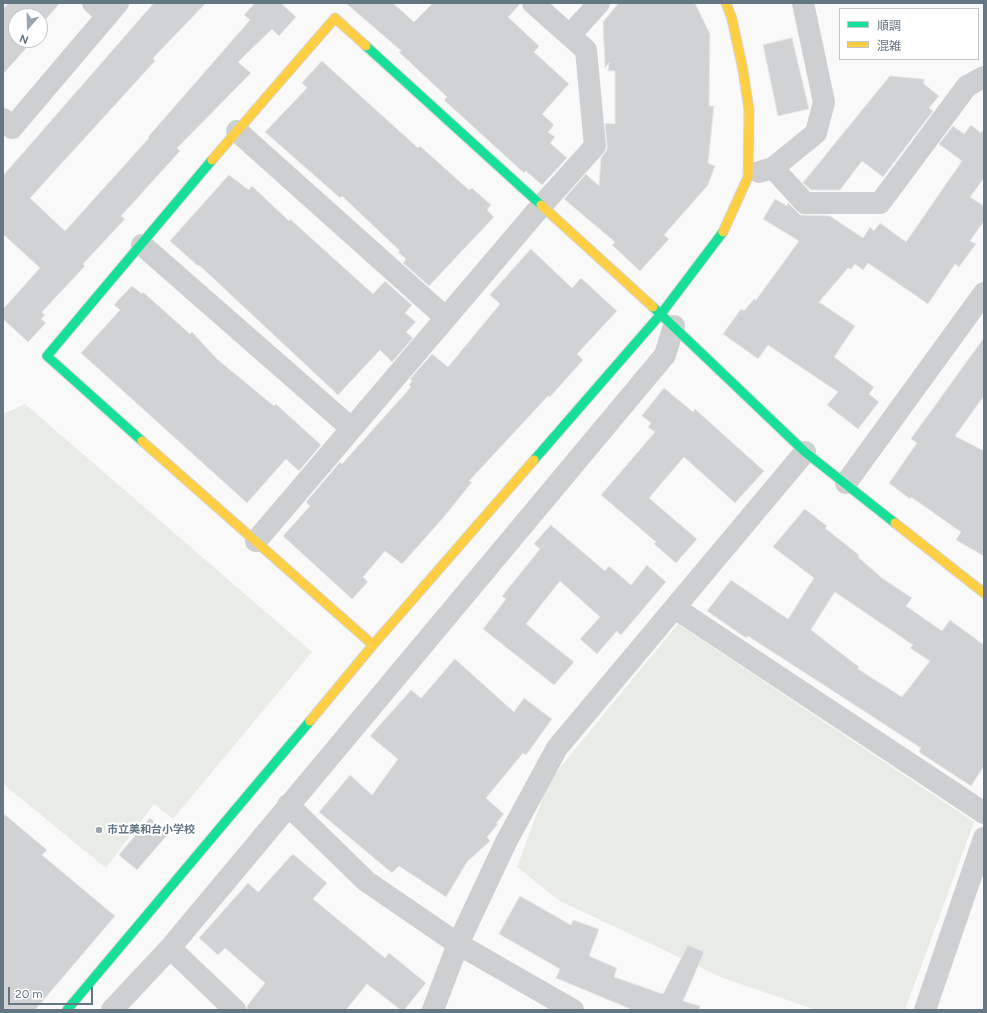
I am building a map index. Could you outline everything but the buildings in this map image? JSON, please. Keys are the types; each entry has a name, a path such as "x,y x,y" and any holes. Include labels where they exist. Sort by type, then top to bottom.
{"street":[{"path":"256,541 542,205 595,146 586,50 533,3"},
{"path":"570,35 599,3"},
{"path":"67,1010 373,645 668,320 724,231 748,176 749,110 744,70 732,19 726,3"},
{"path":"748,176 772,168 816,133 824,102 803,3"},
{"path":"3,119 12,128 106,7"},
{"path":"373,645 47,356 237,131 335,18 668,320 805,452 984,593"},
{"path":"772,168 805,203 880,203 967,86 984,77"},
{"path":"237,131 446,318"},
{"path":"142,245 351,428"},
{"path":"846,483 984,293"},
{"path":"112,1010 170,948 665,355 668,320"},
{"path":"433,1010 458,944 506,842 557,748 805,452"},
{"path":"675,608 984,813"},
{"path":"288,805 366,881 458,944 573,1010"},
{"path":"926,1010 984,838"},
{"path":"170,948 235,1010"}],"shaded area":[{"name":"市立美和台小学校","path":"25,404 312,652 173,819 154,804 106,868 3,784 3,414"},
{"path":"678,624 974,822 905,1010 816,1010 723,978 560,901 517,867 549,781"}],"traffic: fast":[{"path":"366,46 541,205"},
{"path":"142,441 47,356 212,160"},
{"path":"534,460 661,314 723,232"},
{"path":"653,307 805,452 895,523"},
{"path":"67,1010 310,721"}],"traffic: slow":[{"path":"723,232 748,177 749,110 743,70 732,19 726,3"},
{"path":"212,160 335,18 366,46"},
{"path":"541,205 653,307"},
{"path":"142,441 373,645"},
{"path":"310,721 373,645 534,460"},
{"path":"895,523 984,593"}],"place":[{"name":"市立美和台小学校","path":"99,830"}]}
